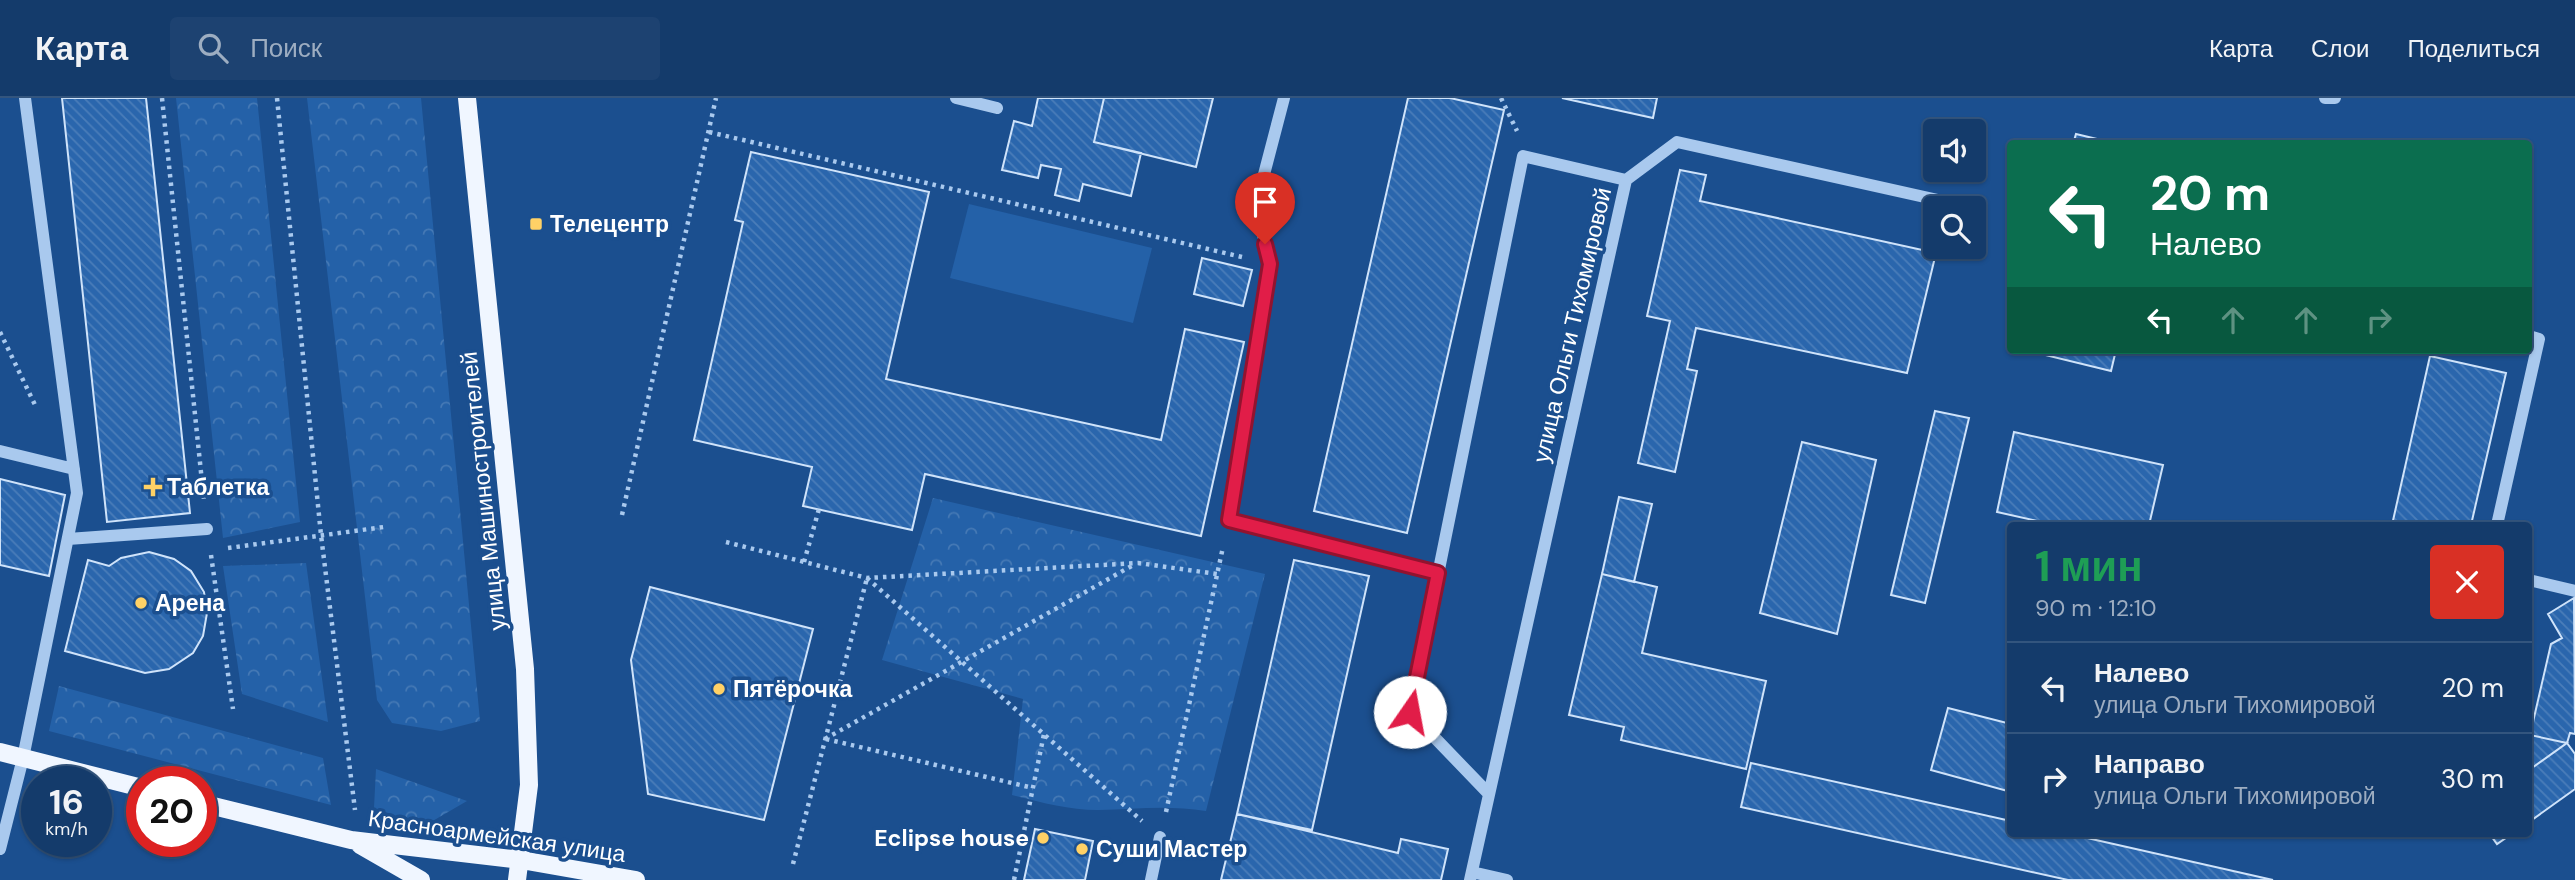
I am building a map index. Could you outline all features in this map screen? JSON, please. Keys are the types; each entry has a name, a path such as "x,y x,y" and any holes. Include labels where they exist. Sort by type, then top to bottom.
{"main road":[{"name":"улица Машиностроителей","path":"467,98 525,669 529,785 517,880"},
{"path":"0,752 126,784"},
{"name":"Красноармейская улица","path":"217,807 351,840 521,860 636,880"},
{"name":"Красноармейская улица","path":"351,840 421,880"}],"lane":[{"path":"0,849 23,758 77,493 25,98"},
{"path":"956,98 997,108"},
{"path":"1284,98 1256,205 1270,264 1229,520 1438,573"},
{"path":"2325,98 2335,98"},
{"path":"1626,180 1677,142 1923,197"},
{"path":"1489,794 1410,712 1523,156"},
{"name":"улица Ольги Тихомировой","path":"1471,876 1626,180 1523,156"},
{"path":"2498,522 2539,339 2532,337"},
{"path":"0,451 74,469"},
{"path":"68,539 207,529"},
{"path":"2532,581 2575,591"},
{"path":"1151,880 1160,837"},
{"path":"1471,876 1507,880"}],"path":[{"path":"162,98 207,529"},
{"path":"277,98 321,535 355,810"},
{"path":"622,515 716,98"},
{"path":"1501,98 1515,125 1523,156"},
{"path":"709,132 1270,264"},
{"path":"804,562 819,509"},
{"path":"867,578 1160,837 1229,520"},
{"path":"233,709 210,550 384,527"},
{"path":"726,542 867,578 1138,563 1217,574"},
{"path":"825,739 1138,563"},
{"path":"793,863 867,578"},
{"path":"1014,880 1044,734"},
{"path":"825,739 1033,788"}],"green space":[{"path":"176,98 257,98 300,522 223,538"},
{"path":"307,98 421,98 480,721 441,731 392,723 377,700"},
{"path":"969,204 1152,248 1133,323 950,278"},
{"path":"933,498 1265,574 1206,811 1165,808 1087,810 1012,795 1023,699 882,660"},
{"path":"306,563 328,722 242,694 223,566"},
{"path":"59,686 323,758 331,805 217,775 217,766 182,766 49,731"},
{"path":"376,769 467,801 424,826 374,808"}],"building":[{"path":"62,98 146,98 190,513 107,522"},
{"path":"1038,98 1104,98 1094,142 1141,153 1131,196 1083,184 1079,201 1055,195 1061,169 1041,165 1038,178 1002,170 1014,121 1032,126"},
{"path":"1104,98 1213,98 1196,167 1094,142"},
{"path":"1408,98 1450,98 1504,110 1407,533 1314,511"},
{"path":"1562,98 1657,98 1653,118"},
{"path":"2076,134 2101,140 2074,140"},
{"path":"751,152 929,192 886,379 1161,440 1185,329 1244,342 1201,536 925,474 912,530 803,506 812,467 694,440 743,222 735,220"},
{"path":"1680,170 1706,175 1700,201 1923,250 1923,259 1935,259 1907,373 1696,328 1687,369 1697,371 1675,472 1638,463 1670,321 1647,316"},
{"path":"1202,258 1252,270 1243,306 1194,294"},
{"path":"2041,354 2115,354 2111,371"},
{"path":"2430,356 2506,373 2472,522 2393,522"},
{"path":"1935,411 1969,418 1925,603 1891,595"},
{"path":"2014,432 2163,465 2150,522 2042,522 1997,512"},
{"path":"1802,442 1876,460 1837,634 1760,613"},
{"path":"0,479 65,495 49,576 0,565"},
{"path":"1619,497 1652,504 1634,582 1602,574"},
{"name":"Арена","path":"149,552 174,559 191,571 204,592 207,613 203,636 193,653 169,669 145,673 65,651 88,560 109,566 121,558"},
{"path":"1294,560 1369,576 1312,830 1237,814"},
{"path":"1602,574 1657,587 1642,653 1766,681 1746,769 1621,740 1624,727 1569,715"},
{"path":"650,587 813,629 764,820 648,794 631,660"},
{"path":"2574,598 2575,734 2570,733 2567,743 2532,735 2551,644 2562,638 2548,614"},
{"path":"1948,708 2007,723 2007,791 1931,770"},
{"path":"2532,735 2567,743 2532,768"},
{"path":"2567,743 2575,754 2575,789 2532,820 2532,768"},
{"path":"1751,763 2007,820 2007,837 2083,837 2273,880 2068,880 1741,807"},
{"path":"1237,814 1398,853 1401,839 1448,849 1441,880 1221,880"},
{"path":"1035,829 1093,841 1085,880 1024,880"},
{"path":"2492,837 2507,837 2497,844"}],"place":[{"name":"Телецентр","path":"536,224"},
{"name":"Таблетка","path":"153,487"},
{"name":"Арена","path":"141,603"},
{"name":"Пятёрочка","path":"719,689"},
{"name":"Eclipse house","path":"1043,838"},
{"name":"Суши Мастер","path":"1082,849"}],"route":[{"path":"1265,244 1270,264 1229,520 1438,573 1410,712"}]}
